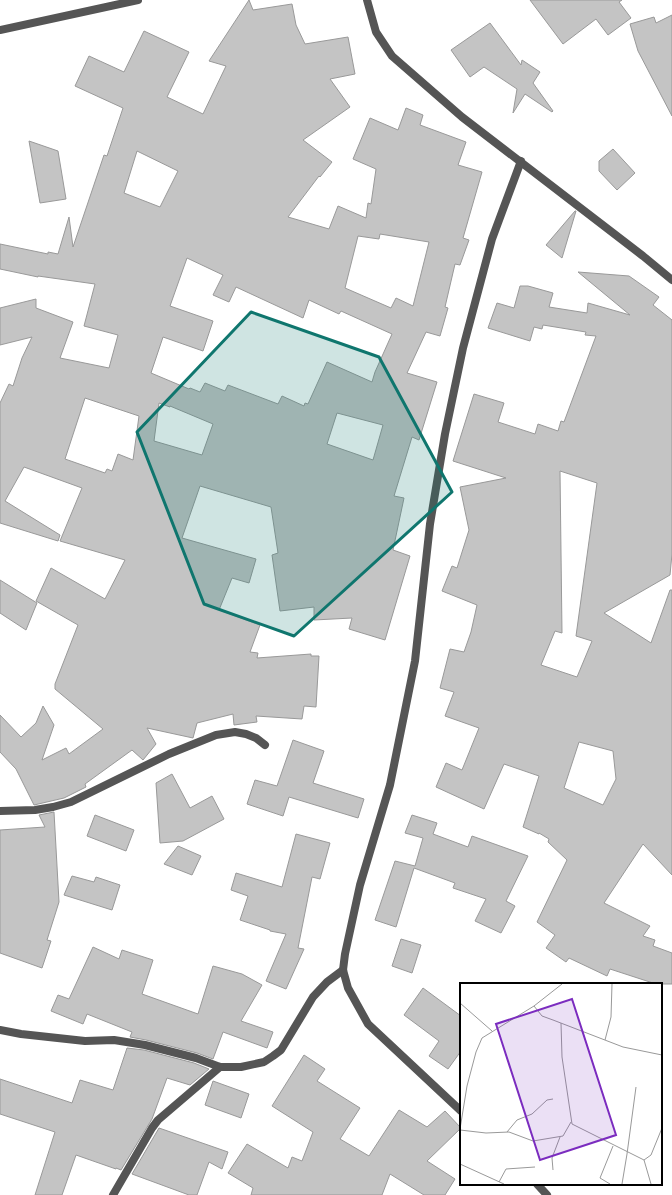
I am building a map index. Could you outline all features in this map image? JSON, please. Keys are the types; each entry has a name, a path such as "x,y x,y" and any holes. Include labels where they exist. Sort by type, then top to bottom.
{"street":[{"path":"0,30 138,0"},
{"path":"367,0 376,32 392,56 462,118 521,161 672,280"},
{"path":"460,1110 368,1024 348,988 344,970 345,954 360,885 390,785 415,661 430,524 444,434 463,348 492,239 521,161"},
{"path":"0,811 47,808 71,802 169,754 216,735 235,732 246,734 256,738 265,745"},
{"path":"0,1030 20,1034 85,1041 114,1040 145,1045 196,1058 220,1067 241,1067 264,1062 281,1050 313,997 328,982 344,970"},
{"path":"113,1195 158,1120 220,1067"},
{"path":"538,1185 548,1195"}],"highlighted area":[{"path":"251,312 379,357 452,492 294,636 204,604 137,432"}],"building":[{"path":"249,0 253,10 292,4 296,25 305,44 348,37 355,74 330,79 350,107 303,140 332,162 320,177 319,176 288,217 329,229 338,206 366,218 368,203 371,204 376,169 353,159 370,118 398,130 406,108 423,115 420,125 466,142 458,165 482,172 463,238 469,240 460,265 455,264 445,307 448,308 440,336 426,332 407,373 437,382 419,440 412,437 394,496 404,498 393,550 410,556 385,640 349,629 352,618 314,620 314,607 280,611 272,555 278,553 271,507 200,486 182,538 256,559 249,583 232,578 219,610 260,625 250,652 258,653 257,658 311,654 311,656 319,656 316,707 304,706 302,719 256,716 257,722 234,725 233,714 197,723 193,738 147,728 156,744 143,760 132,750 85,784 86,787 64,798 34,805 16,769 0,752 0,715 21,737 36,723 43,706 54,725 42,760 66,748 69,754 103,729 55,689 55,684 78,625 36,601 51,568 105,599 125,560 60,541 82,488 24,467 5,501 60,535 58,541 0,523 0,403 9,384 13,386 22,358 32,337 0,345 0,308 36,299 36,308 73,322 60,358 109,368 118,335 84,326 95,284 38,277 0,269 0,244 48,254 48,252 58,254 69,217 73,247 104,155 107,156 123,108 75,86 89,56 124,72 144,31 189,52 167,97 203,114 226,66 209,61","holes":["137,151 178,171 160,207 124,193","380,234 429,242 413,306 396,298 391,308 345,288 358,236 379,239","187,258 223,275 213,295 229,302 236,287 303,318 309,300 339,314 341,311 392,334 372,382 327,362 308,404 305,403 304,406 282,396 278,404 228,385 225,391 205,383 200,392 151,373 163,337 203,351 213,321 170,306","85,398 139,416 133,460 118,454 112,471 107,469 105,473 65,459","159,403 213,424 202,455 154,441","337,413 383,425 373,460 327,444"]},
{"path":"530,0 622,0 619,2 631,18 608,35 596,19 563,44"},
{"path":"672,15 672,116 638,51 630,24 654,17 656,23"},
{"path":"490,23 521,65 522,60 540,72 533,83 553,111 552,112 525,94 513,113 517,89 484,67 470,77 451,50"},
{"path":"29,141 58,151 66,199 40,203"},
{"path":"613,149 635,173 617,190 599,171 599,161"},
{"path":"576,211 562,258 546,245"},
{"path":"578,272 629,276 659,297 653,305 672,320 672,554 670,575 604,613 651,643 670,590 672,590 672,875 643,844 604,903 650,926 643,936 655,940 653,946 672,953 672,984 653,983 610,969 607,976 569,958 566,962 546,948 555,935 537,922 567,860 548,842 549,839 539,833 523,827 539,776 504,764 484,809 436,787 446,763 462,770 479,728 445,716 454,692 440,688 450,649 464,652 471,632 477,605 442,591 452,566 457,568 469,530 460,487 506,478 453,461 474,394 504,403 498,422 535,434 538,424 558,431 561,421 564,422 596,336 585,335 586,332 543,325 542,329 534,327 530,341 488,328 497,303 514,308 520,286 528,286 553,293 549,307 587,313 588,303 630,315","holes":["560,471 597,483 576,636 592,641 577,677 541,665 555,631 562,633","579,742 613,751 616,779 603,805 564,788"]},
{"path":"0,580 37,603 26,630 0,613"},
{"path":"293,740 324,751 313,783 364,799 358,818 289,797 283,816 247,804 255,780 277,786"},
{"path":"172,774 190,808 212,796 224,819 183,841 160,843 156,783"},
{"path":"54,812 59,902 47,940 51,941 42,968 0,953 0,830 45,827 39,815"},
{"path":"95,815 134,830 126,851 87,836"},
{"path":"412,815 437,823 433,834 468,847 472,836 528,856 506,901 515,906 501,933 475,921 486,899 453,888 455,883 414,868 396,927 375,920 395,861 415,866 423,838 405,833"},
{"path":"296,834 330,843 320,879 312,877 298,948 304,949 286,989 266,981 286,934 270,931 240,920 248,896 231,890 236,873 282,887"},
{"path":"178,846 201,856 192,875 164,864"},
{"path":"72,876 94,882 96,877 120,885 112,910 64,895"},
{"path":"401,939 421,945 412,973 392,966"},
{"path":"93,947 119,959 122,950 153,960 142,994 198,1014 213,966 242,974 262,985 241,1021 273,1032 267,1048 223,1032 213,1059 197,1053 130,1037 132,1032 87,1014 83,1024 51,1011 58,995 69,999"},
{"path":"423,988 460,1015 460,1052 448,1069 429,1056 439,1041 404,1015"},
{"path":"127,1048 144,1050 194,1063 209,1069 190,1085 167,1078 152,1119 121,1170 76,1155 62,1195 35,1195 55,1132 0,1114 0,1079 72,1103 80,1080 113,1090"},
{"path":"304,1055 325,1069 317,1081 360,1108 340,1139 369,1156 399,1110 427,1127 445,1111 460,1127 460,1129 427,1161 455,1179 445,1195 424,1195 390,1174 382,1195 251,1195 253,1188 228,1173 247,1144 288,1168 292,1157 302,1161 313,1132 272,1106"},
{"path":"213,1081 249,1094 241,1118 205,1105"},
{"path":"159,1128 228,1152 222,1169 209,1162 197,1195 189,1195 132,1174"}]}
